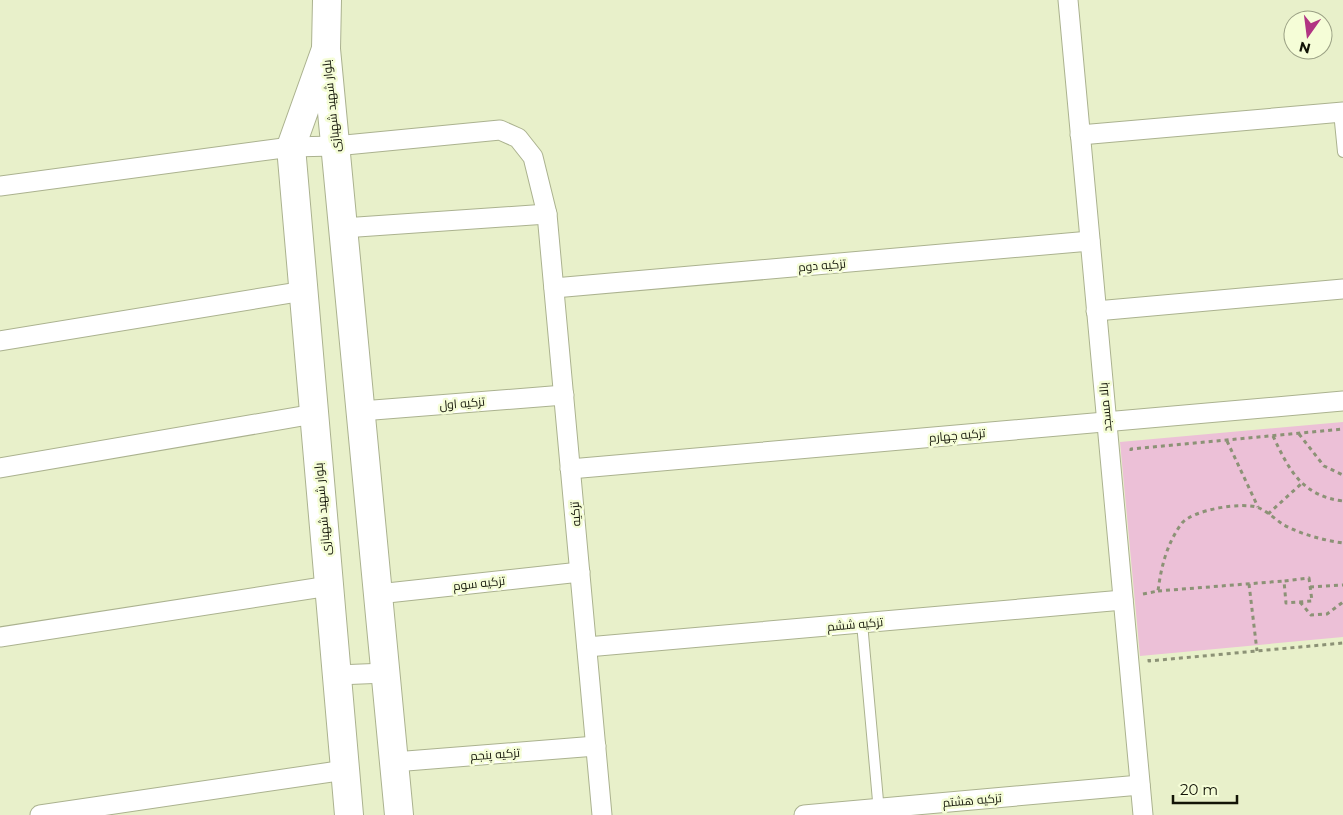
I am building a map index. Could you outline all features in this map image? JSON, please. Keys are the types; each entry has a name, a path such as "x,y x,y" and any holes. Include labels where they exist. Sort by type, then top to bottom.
{"street":[{"path":"323,0 326,49"},
{"name":"بالا مسجد","path":"1068,0 1143,815"},
{"name":"بلوار شهید شهبازی","path":"326,49 399,815"},
{"name":"بلوار شهید شهبازی","path":"326,49 291,147 349,815"},
{"path":"1080,135 1341,112"},
{"name":"تزکیه","path":"0,186 291,147 335,146 500,130 518,138 533,157 547,214 602,815"},
{"path":"343,228 547,214"},
{"name":"تزکیه دوم","path":"554,288 1090,241"},
{"path":"1096,311 1343,289"},
{"path":"0,341 304,291"},
{"name":"تزکیه اول","path":"361,411 564,395"},
{"name":"تزکیه چهارم","path":"570,469 1343,401"},
{"path":"0,468 314,414"},
{"name":"تزکیه سوم","path":"378,594 580,572"},
{"path":"0,637 329,586"},
{"name":"تزکیه ششم","path":"587,647 862,623 1122,596"},
{"path":"337,675 386,673"},
{"name":"تزکیه پنجم","path":"394,762 596,746"},
{"path":"40,815 345,770"},
{"name":"تزکیه هشتم","path":"804,815 879,812 1140,785"}],"lane":[{"path":"1341,112 1343,152"},
{"path":"862,623 879,812"}],"path":[{"path":"1131,459 1130,449 1343,429"},
{"path":"1298,434 1324,466 1343,475"},
{"path":"1272,436 1287,466 1301,484 1326,499 1343,501"},
{"path":"1226,440 1258,508"},
{"path":"1268,514 1301,484"},
{"path":"1158,591 1164,555 1183,521 1220,507 1240,505 1258,508 1284,525 1319,539 1343,543"},
{"path":"1122,596 1158,591 1309,578 1312,601 1286,604 1284,581"},
{"path":"1142,584 1144,604"},
{"path":"1249,584 1257,651"},
{"path":"1310,588 1343,585"},
{"path":"1300,602 1311,615 1327,614 1343,602"},
{"path":"1148,652 1149,661 1343,643"}],"shaded area":[{"path":"1343,422 1343,637 1140,656 1120,442"}]}
